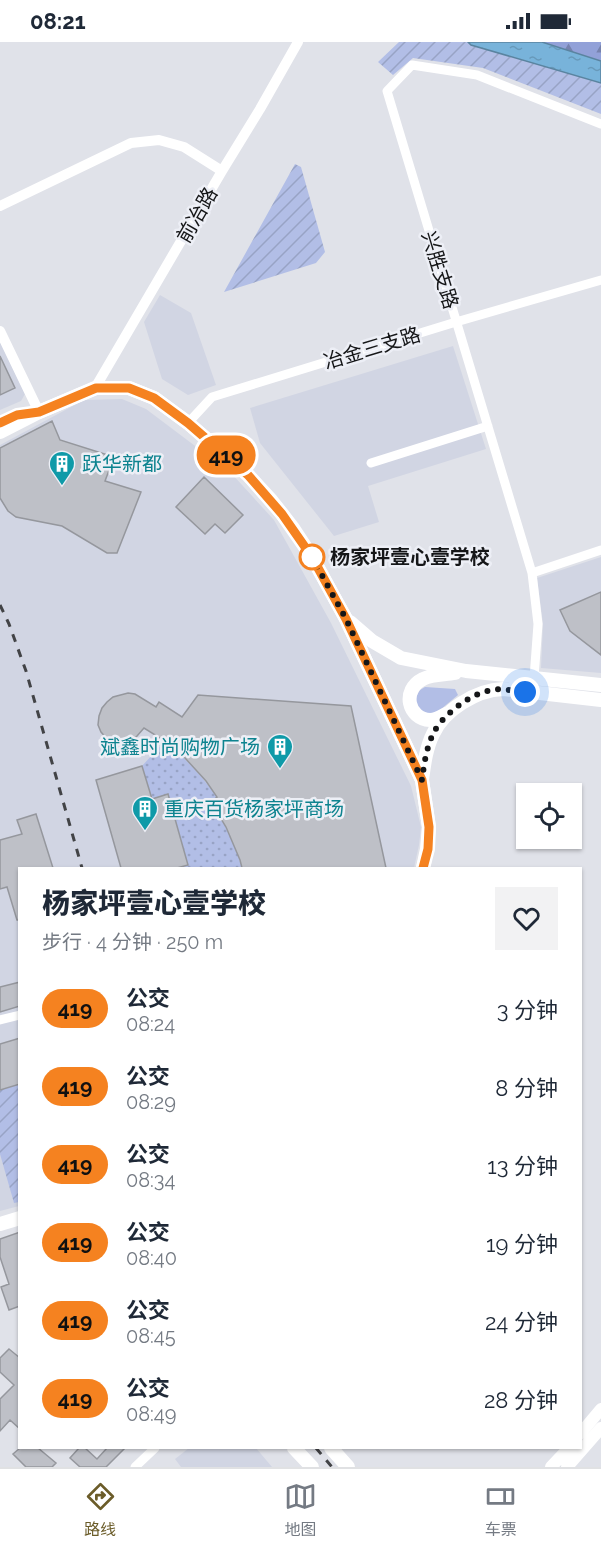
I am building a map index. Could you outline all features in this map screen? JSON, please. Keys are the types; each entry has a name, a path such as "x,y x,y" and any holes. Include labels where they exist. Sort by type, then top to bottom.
{"main road":[{"path":"0,432 39,412 96,388 129,388 154,398 188,423 248,475 293,528 312,557 346,619 422,780 429,827 428,849 423,867"},
{"path":"0,423 17,415 39,412"},
{"path":"346,619 372,641 401,658 466,671 601,685"},
{"path":"466,671 427,677 417,682 410,692 412,708 426,719 440,718 474,695 493,689 601,700"},
{"path":"422,780 426,756 434,731 454,710"},
{"path":"0,1224 18,1219"},
{"path":"582,1432 601,1409"},
{"path":"572,1465 601,1428"},
{"path":"295,1449 312,1467"},
{"path":"332,1449 348,1467"},
{"path":"551,1467 568,1449"}],"street":[{"name":"前冶路","path":"96,388 298,42"},
{"name":"兴胜支路","path":"534,678 538,624 532,573 387,91 412,65 445,70 477,75 601,124"},
{"path":"0,206 131,143 159,140 184,147 222,171"},
{"name":"冶金三支路","path":"188,423 212,397 601,280"},
{"path":"0,331 39,412"},
{"path":"371,463 488,426"},
{"path":"532,573 601,550"},
{"path":"0,1020 18,1016"},
{"path":"135,1467 154,1449"}],"shaded area":[{"path":"399,42 468,42 471,45 601,83 601,114 483,68 413,58 393,75 378,62"},
{"path":"295,164 301,167 325,252 316,263 224,292"},
{"path":"160,295 191,313 216,385 188,395 162,379 144,322"},
{"path":"0,341 25,394 21,401 0,410"},
{"path":"453,346 486,449 368,486 379,522 334,536 260,443 250,408"},
{"path":"122,399 146,409 231,473 274,520 331,623 411,786 421,827 414,867 18,867 18,1206 0,1211 0,445 84,400"},
{"path":"601,557 601,673 541,668 543,624 537,578"},
{"path":"425,687 455,689 458,695 434,715 421,712 414,700 420,690"},
{"path":"165,741 193,768 217,797 211,802 229,834 242,867 181,867 188,865 168,795 152,799 142,766"},
{"path":"18,1084 18,1202 14,1203 0,1154 0,1090"},
{"path":"188,1449 257,1449 272,1467 181,1467 175,1459"}],"green space":[{"path":"541,42 601,42 601,62"}],"water":[{"path":"468,42 542,42 601,61 601,83 471,45"}],"building":[{"path":"0,356 15,388 0,395"},
{"name":"跃华新都","path":"52,421 60,440 114,457 105,481 141,492 117,553 107,553 62,526 16,517 8,511 0,498 0,448"},
{"path":"204,477 243,515 225,533 215,524 205,534 176,507"},
{"path":"601,592 601,655 570,631 560,610"},
{"name":"斌鑫时尚购物广场","path":"128,693 135,694 156,707 159,702 182,717 198,695 351,706 386,867 242,867 226,827 211,802 217,797 185,758 165,741 144,728 131,742 124,744 116,744 108,740 101,732 98,725 99,716 102,708 113,697"},
{"name":"重庆百货杨家坪商场","path":"142,766 152,799 168,794 188,865 121,867 96,780"},
{"path":"36,814 53,867 18,867 18,920 7,887 0,889 0,840 22,834 17,820"},
{"path":"18,982 18,1007 0,1012 0,987"},
{"path":"18,1039 18,1085 0,1090 0,1044"},
{"path":"18,1233 18,1307 9,1310 1,1287 9,1284 0,1257 0,1239"},
{"path":"9,1349 18,1356 18,1427 10,1420 0,1431 0,1399 14,1385 0,1372 0,1358"},
{"path":"19,1449 39,1449 56,1463 52,1467 26,1467 13,1454"},
{"path":"78,1449 86,1449 97,1459 106,1449 124,1449 106,1467 80,1467 70,1458"}],"railway":[{"path":"0,605 26,671 82,867"},
{"path":"317,1449 332,1467"}],"bus line":[{"name":"419","path":"0,423 17,415 39,412 96,388 129,388 154,398 224,452 248,475 293,528 312,557 346,619 422,780 429,827 428,849 423,867"}],"place":[{"name":"跃华新都","path":"62,487"},
{"name":"杨家坪壹心壹学校","path":"312,557"},
{"name":"斌鑫时尚购物广场","path":"280,770"},
{"name":"重庆百货杨家坪商场","path":"145,832"}],"route":[{"path":"312,557 346,619 422,780 429,743 434,731 454,710 474,695 493,689 525,692"}]}
